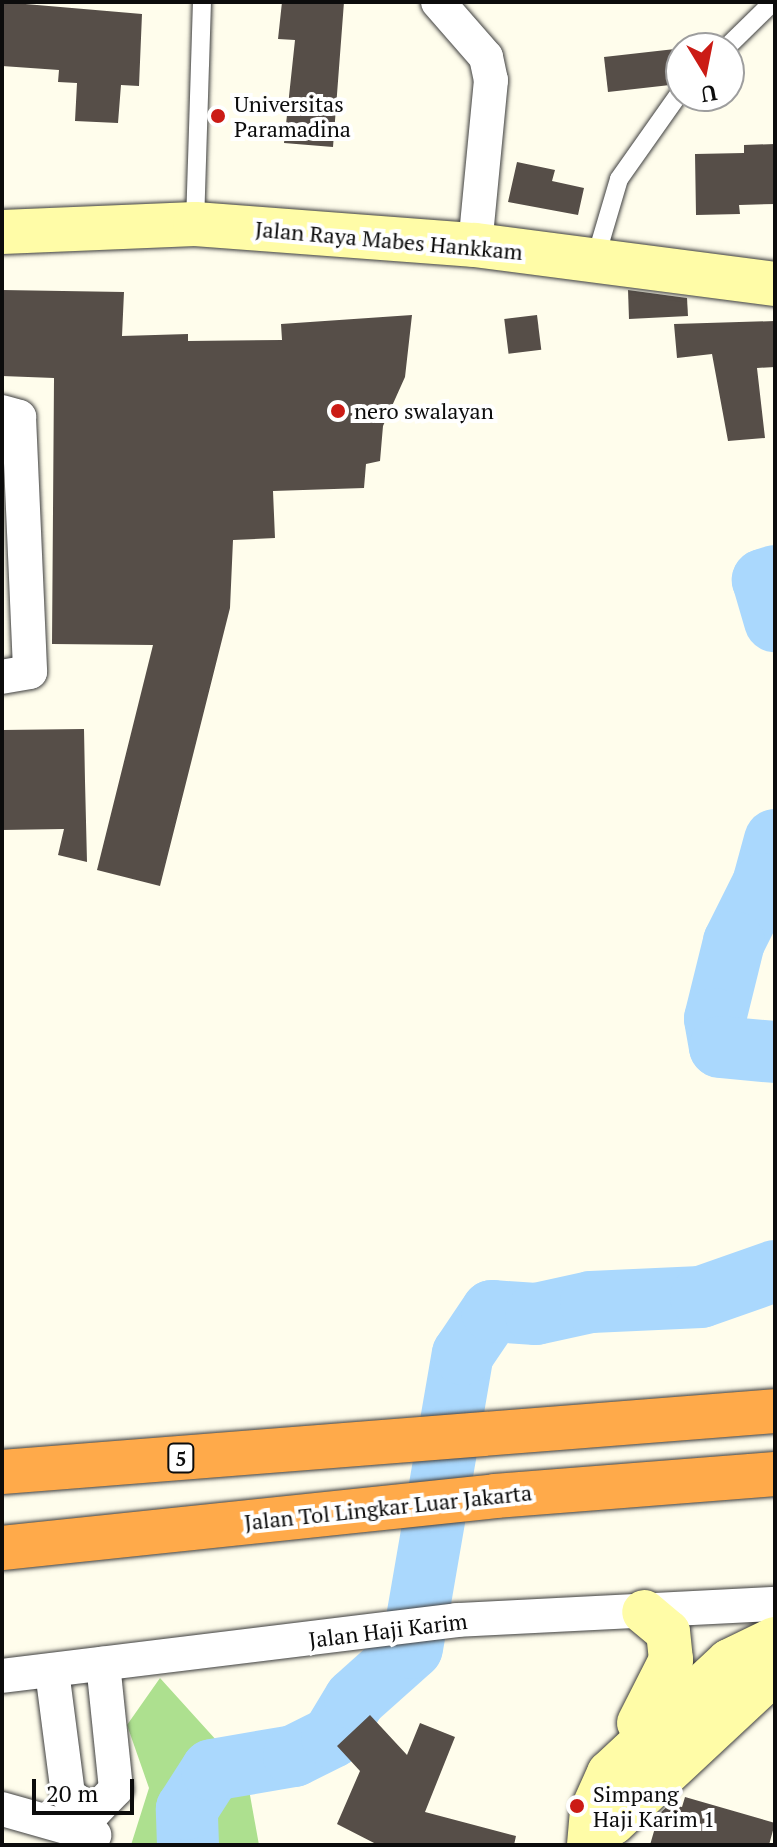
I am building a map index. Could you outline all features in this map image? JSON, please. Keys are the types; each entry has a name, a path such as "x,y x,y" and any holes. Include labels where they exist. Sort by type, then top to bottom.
{"highway":[{"name":"5","path":"2,1472 775,1411"},
{"name":"Jalan Tol Lingkar Luar Jakarta","path":"2,1548 364,1508 775,1474"},
{"path":"2,1555 74,1540"}],"main road":[{"name":"Jalan Raya Mabes Hankkam","path":"2,232 195,224 475,245 775,284"},
{"path":"591,1839 592,1811 609,1773 671,1660 668,1632 644,1612"},
{"path":"609,1773 717,1671 775,1639"},
{"path":"591,1839 613,1823 775,1672"}],"street":[{"path":"438,2 486,57 491,80 475,245"},
{"path":"2,412 19,417 30,672 2,677"},
{"name":"Jalan Haji Karim","path":"2,1676 457,1620 775,1604"},
{"path":"94,1831 116,1789 103,1664"},
{"path":"52,1671 68,1795 94,1831"},
{"path":"2,1809 94,1831"}],"lane":[{"path":"195,224 202,2"},
{"path":"742,32 773,2"},
{"path":"595,260 619,179 666,112"}],"green space":[{"path":"160,1678 246,1773 259,1845 131,1845 149,1788 127,1725"}],"building":[{"path":"2,2 142,14 139,86 121,85 118,123 75,121 77,83 58,82 59,70 2,66"},
{"path":"282,2 344,2 333,147 284,143 295,40 278,39"},
{"path":"665,50 665,86 608,92 604,57"},
{"path":"775,144 775,204 739,205 740,214 696,215 695,154 744,153 744,145"},
{"path":"517,162 555,170 552,181 584,188 578,215 508,202"},
{"path":"2,290 124,292 122,336 188,334 188,341 282,340 281,324 412,315 405,377 383,426 380,461 366,464 364,488 273,491 275,538 233,540 230,608 160,886 97,870 153,645 52,644 54,378 2,376"},
{"path":"628,290 687,298 688,316 629,319"},
{"path":"537,315 541,350 509,354 504,319"},
{"path":"775,321 775,367 757,368 765,438 728,441 712,354 677,358 674,324"},
{"path":"84,729 87,862 58,855 64,829 2,830 2,730"},
{"path":"370,1715 407,1755 420,1723 455,1737 425,1812 516,1836 514,1845 378,1845 337,1824 360,1771 337,1746"},
{"path":"685,1797 775,1823 769,1845 650,1845 659,1814 670,1804 682,1807"}],"waterway":[{"path":"775,576 763,580 775,621"},
{"path":"775,840 763,884 734,942 715,1019 720,1047 775,1052"},
{"path":"188,1845 187,1809 212,1770 294,1756 332,1737 355,1699 412,1648 463,1354 492,1311 536,1314 591,1302 701,1297 775,1271"}],"place":[{"name":"Universitas Paramadina","path":"218,116"},
{"name":"nero swalayan","path":"338,411"},
{"name":"Simpang Haji Karim 1","path":"577,1806"}]}
